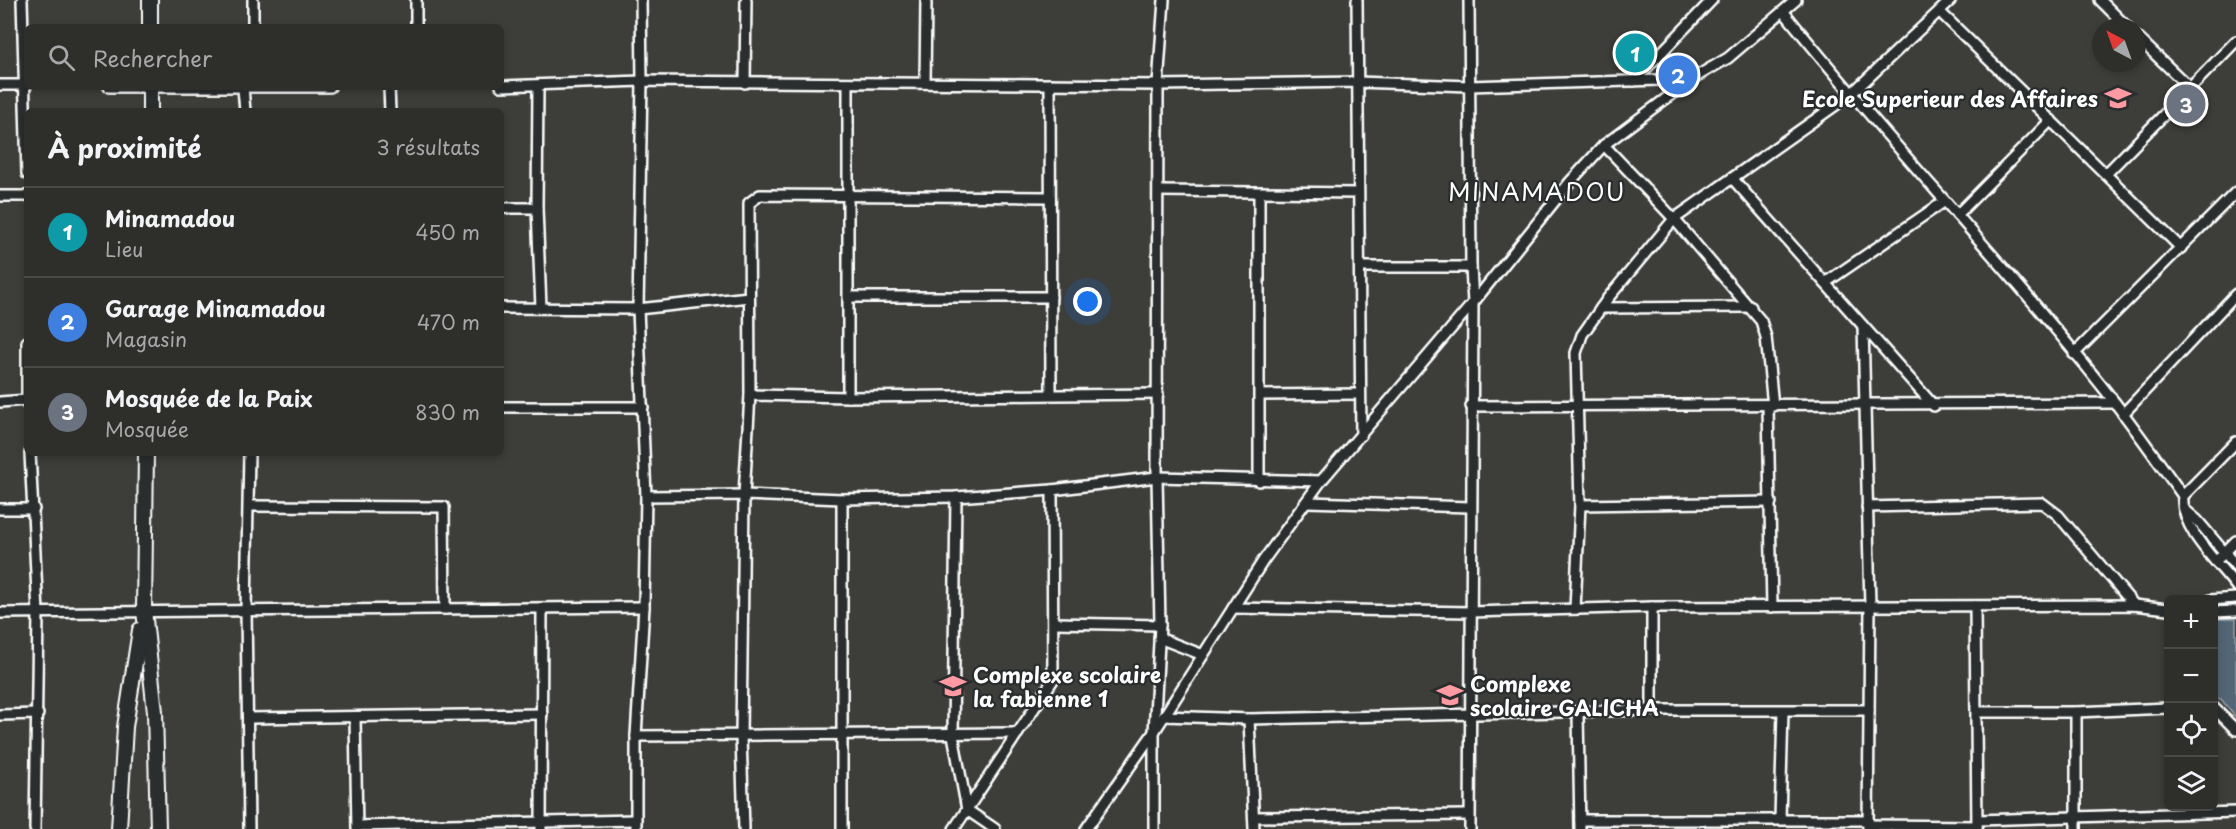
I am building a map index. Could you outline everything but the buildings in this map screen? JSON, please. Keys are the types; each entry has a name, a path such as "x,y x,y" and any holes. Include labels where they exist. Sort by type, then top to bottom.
{"street":[{"path":"22,0 24,42"},
{"path":"150,0 150,24"},
{"path":"252,0 253,24"},
{"path":"416,24 417,0"},
{"path":"355,717 357,827 636,824 636,736 644,607 646,495 638,309 642,81 640,0"},
{"path":"745,83 746,0"},
{"path":"925,83 926,0"},
{"path":"1154,829 1154,732 1160,625 1157,477 1158,85 1164,0"},
{"path":"1357,0 1361,435"},
{"path":"1469,0 1470,267 1473,303 1470,507 1470,829"},
{"path":"1634,81 1712,0"},
{"path":"1086,829 1154,732 1233,608 1321,481 1473,303 1570,182 1604,145 1692,79 1723,62 1796,0"},
{"path":"1575,609 1580,505 1576,405 1578,343 1601,308 1674,219 1850,95 1951,0"},
{"path":"2100,0 2118,18"},
{"path":"1784,12 1850,95 1945,201 2074,354 2123,414 2183,496"},
{"path":"1940,12 2181,248"},
{"path":"2106,174 2236,41"},
{"path":"2146,46 2190,88"},
{"path":"504,86 537,87 642,81 1158,85 1357,82 1469,86 1692,79"},
{"path":"848,83 850,297 848,397"},
{"path":"1050,84 1051,394"},
{"path":"0,85 24,85"},
{"path":"537,87 537,208 541,308"},
{"path":"26,90 26,108"},
{"path":"150,90 150,108"},
{"path":"246,108 250,90"},
{"path":"389,90 390,108"},
{"path":"1957,215 2051,120"},
{"path":"1604,145 1674,219 1761,321 1766,337 1771,406 1772,607"},
{"path":"1732,178 1934,406"},
{"path":"1159,191 1358,192"},
{"path":"2074,354 2236,192"},
{"path":"1259,193 1261,395 1259,481"},
{"path":"744,829 741,737 744,495 750,394 747,209 753,198 760,195 1049,197"},
{"path":"0,196 24,196"},
{"path":"1825,283 1945,201"},
{"path":"504,208 537,208"},
{"path":"1360,267 1470,267"},
{"path":"2123,414 2236,294"},
{"path":"504,308 638,309 749,297"},
{"path":"850,297 1051,297"},
{"path":"1601,308 1751,307"},
{"path":"1863,326 1870,606 1868,825"},
{"path":"750,394 848,397 1158,394"},
{"path":"1261,395 1360,394"},
{"path":"0,402 24,402"},
{"path":"1471,406 2115,404"},
{"path":"504,407 642,406"},
{"path":"2236,442 2183,496 2182,507 2189,526 2236,586"},
{"path":"30,456 38,613 35,829"},
{"path":"146,456 144,610 155,712 158,829"},
{"path":"249,456 246,610 249,829"},
{"path":"646,495 744,495 842,499 957,497 1052,490 1157,477 1321,481"},
{"path":"954,829 1053,680 1055,622 1052,490"},
{"path":"957,497 953,735 967,810 995,829"},
{"path":"842,499 840,735 842,829"},
{"path":"1307,502 1470,507"},
{"path":"1580,505 1771,502"},
{"path":"1867,507 2042,503 2058,515 2134,605"},
{"path":"249,506 444,507 445,609"},
{"path":"2182,507 2197,520 2236,566"},
{"path":"0,509 33,509"},
{"path":"2216,560 2236,541"},
{"path":"2218,599 2236,598"},
{"path":"1233,608 1470,612 1652,607 2134,605 2164,607"},
{"path":"1975,606 1977,825"},
{"path":"0,613 644,607"},
{"path":"1652,607 1652,710"},
{"path":"541,826 542,609"},
{"path":"119,829 125,727 144,610"},
{"path":"2218,612 2236,611"},
{"path":"1055,622 1160,625"},
{"path":"1159,638 1203,655"},
{"path":"1977,712 2076,712 2164,708"},
{"path":"1164,716 1249,719 1652,710 1869,710"},
{"path":"1780,819 1783,711"},
{"path":"2076,712 2076,829"},
{"path":"2218,712 2236,730"},
{"path":"1578,713 1580,825 1681,824 1780,819 1868,825 1977,825 2076,816 2236,812"},
{"path":"0,715 38,714"},
{"path":"249,718 542,714"},
{"path":"1249,719 1254,829"},
{"path":"636,736 741,737 1018,733"},
{"path":"1254,817 1469,815"}],"water":[{"path":"2218,619 2236,619 2236,718 2221,699 2218,699"}],"place":[{"name":"Minamadou","path":"1635,53"},
{"name":"Garage Minamadou","path":"1678,75"},
{"name":"Ecole Superieur des Affaires","path":"2118,98"},
{"name":"Mosquée de la Paix","path":"2186,104"},
{"name":"Complexe scolaire la fabienne 1","path":"953,686"},
{"name":"Complexe scolaire GALICHA","path":"1450,695"}],"district":[{"name":"MINAMADOU","path":"1537,191"}]}
